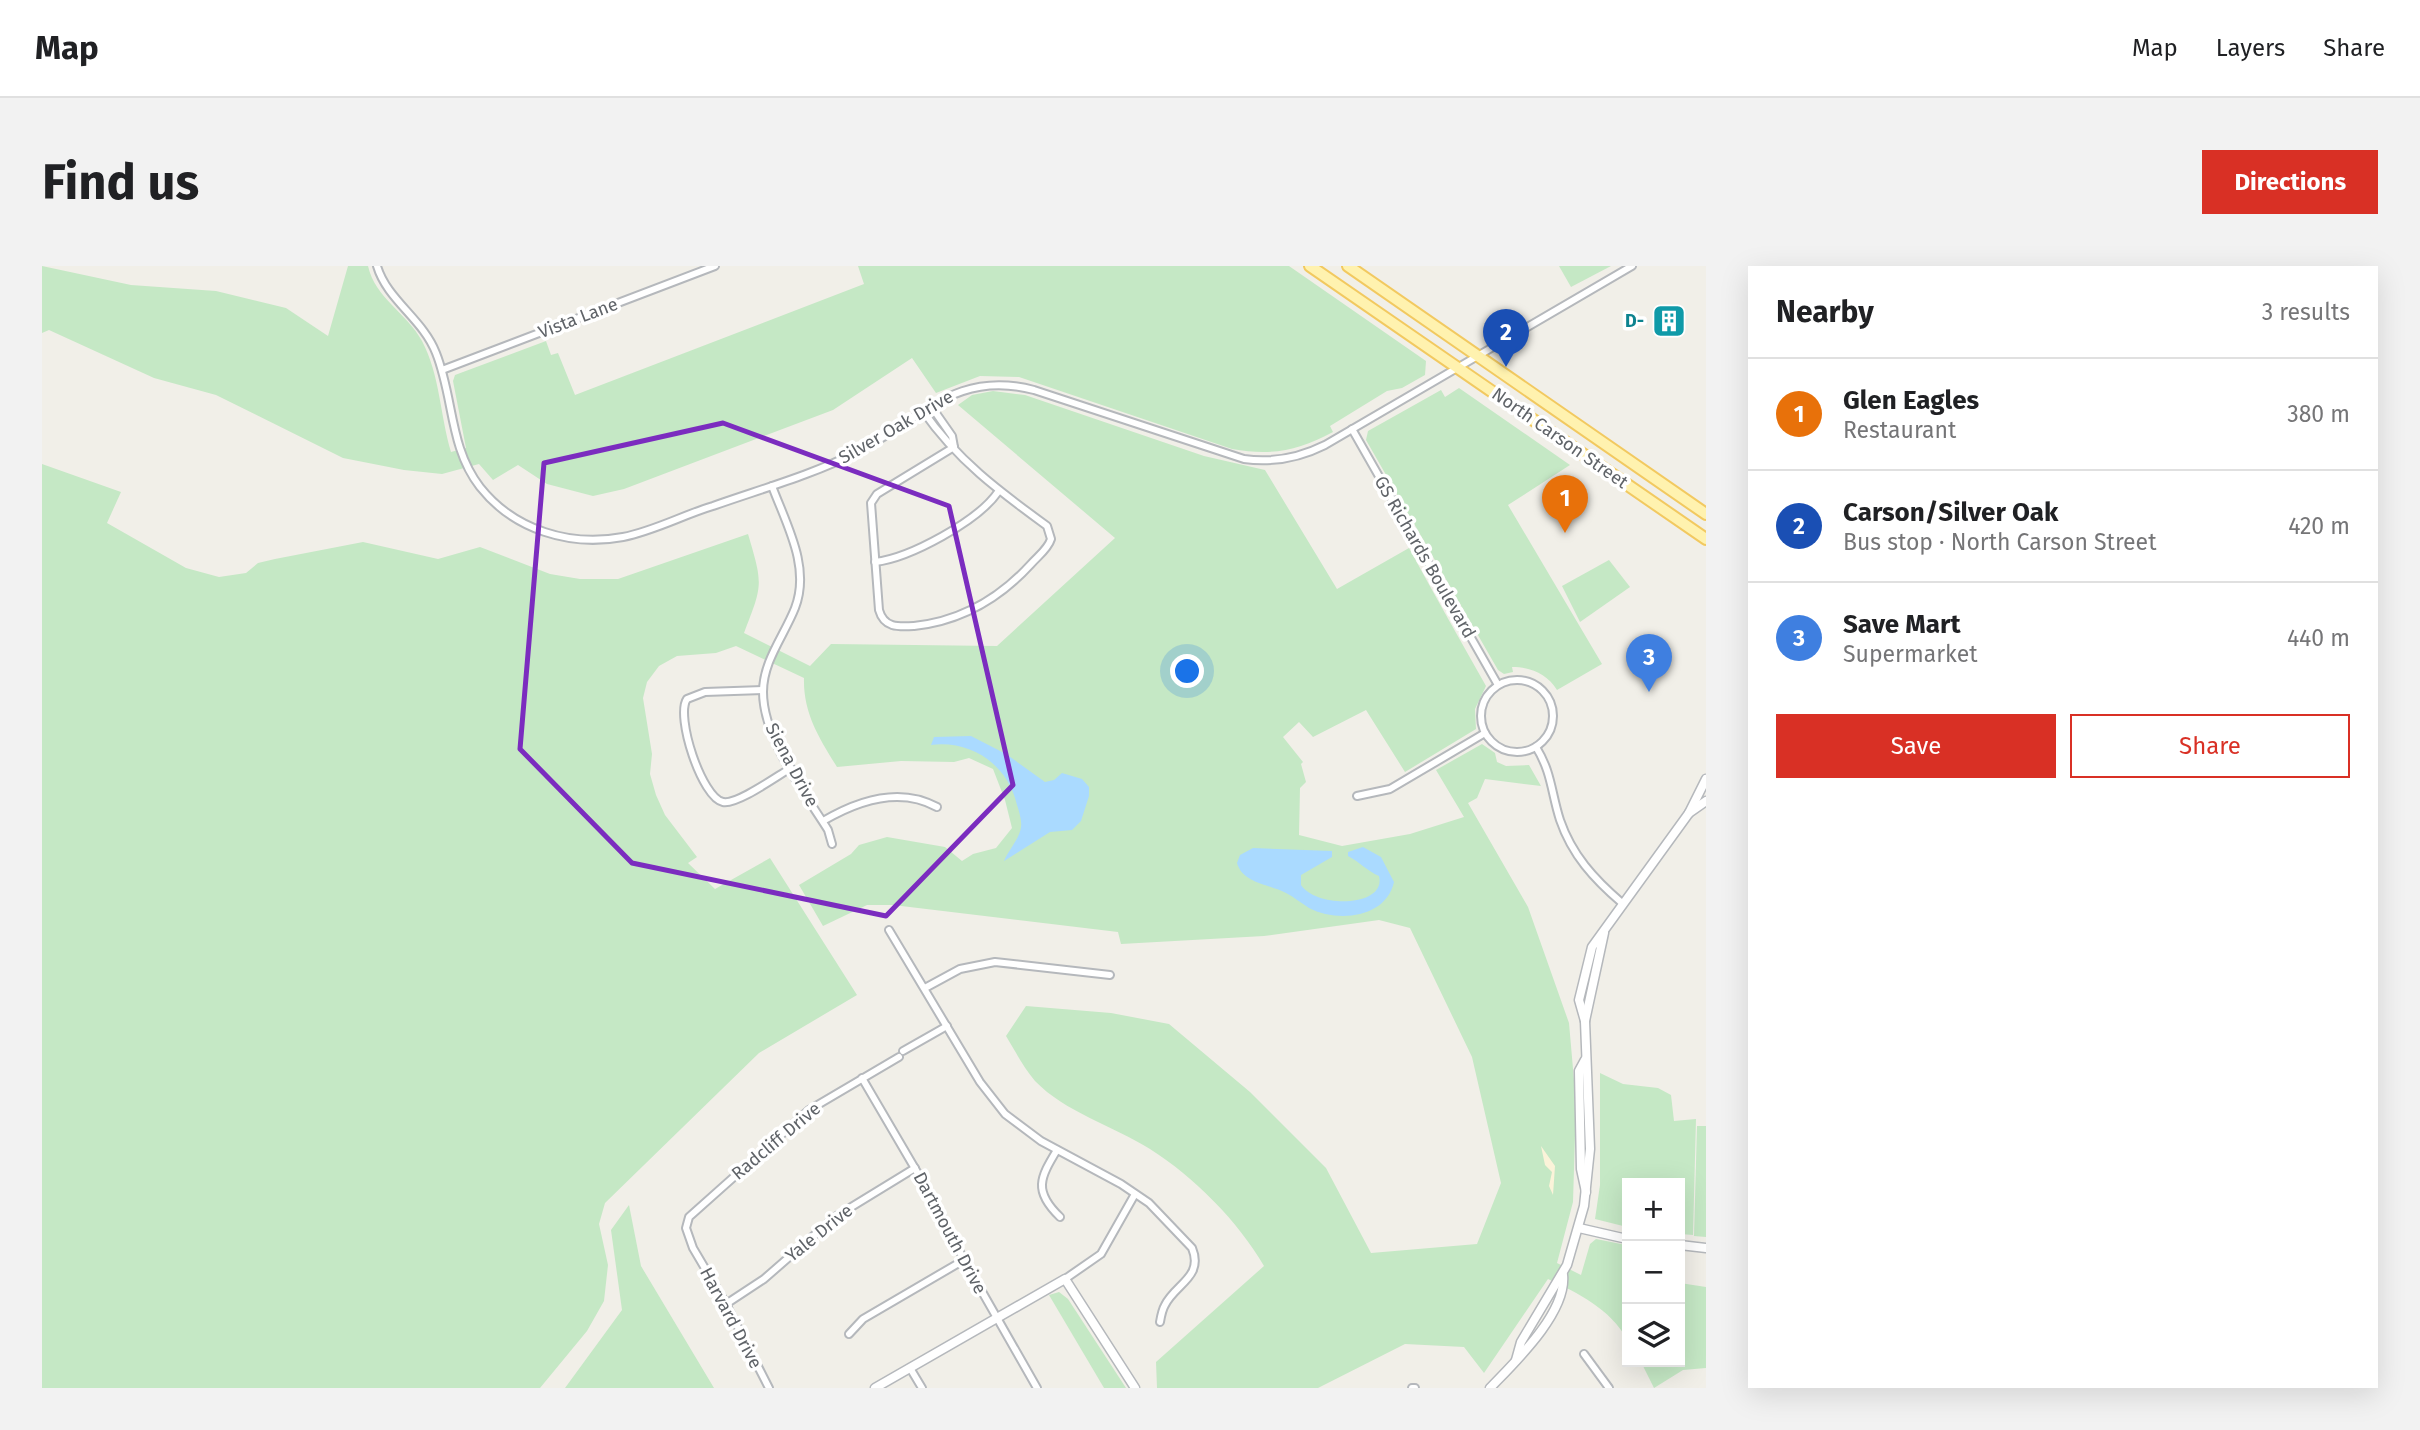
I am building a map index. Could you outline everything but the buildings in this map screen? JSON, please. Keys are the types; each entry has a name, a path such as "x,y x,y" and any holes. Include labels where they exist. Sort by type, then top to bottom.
{"main road":[{"name":"North Carson Street","path":"1310,266 1640,469 1706,514"},
{"name":"North Carson Street","path":"1348,266 1626,484 1706,539"},
{"path":"1626,484 1640,469"}],"street":[{"name":"Silver Oak Drive","path":"377,266 388,288 430,338 442,370 452,427 467,466 492,499 536,529 578,540 625,537 772,486 854,454 948,396 977,386 1014,385 1226,454 1258,461 1284,459 1311,452 1633,266"},
{"name":"Vista Lane","path":"442,370 715,266"},
{"path":"931,406 951,436 954,447"},
{"path":"923,411 944,441 954,447 971,469 998,492 1047,526 1051,539 1020,576 984,604 940,622 890,625 880,614 873,499 954,447"},
{"name":"GS Richards Boulevard","path":"1352,429 1498,685"},
{"name":"Siena Drive","path":"772,486 797,554 801,581 795,608 772,655 763,690 770,731 822,821 832,844"},
{"path":"875,562 908,554 983,509 998,492"},
{"path":"1525,680 1534,683 1548,696 1552,705 1552,724 1549,733 1536,747 1527,751 1507,751 1498,747 1485,733 1482,706 1498,685 1507,681 1525,680"},
{"path":"763,690 705,692 687,699 683,711 695,761 715,798 725,802 738,799 791,768"},
{"path":"1357,796 1390,789 1485,733"},
{"path":"1536,747 1549,770 1560,819 1574,852 1594,879 1622,904"},
{"path":"1689,813 1692,802 1706,779"},
{"path":"822,821 854,803 877,798 925,800 937,807"},
{"path":"1493,1387 1517,1360 1521,1342 1563,1275 1579,1228 1590,1149 1589,1069 1585,1060 1585,1021 1604,933 1689,813 1706,801"},
{"path":"889,930 980,1082 1005,1114 1020,1128 1135,1194 1163,1217 1192,1248 1195,1256 1191,1275 1164,1306 1160,1322"},
{"path":"925,988 960,969 995,962 1110,975"},
{"name":"Radcliff Drive","path":"693,1248 686,1228 692,1212 809,1110 947,1026"},
{"name":"Dartmouth Drive","path":"862,1078 1037,1388"},
{"path":"1057,1150 1043,1172 1041,1185 1047,1205 1060,1217"},
{"name":"Yale Drive","path":"726,1304 764,1279 835,1217 915,1168"},
{"path":"875,1388 1065,1279 1101,1254 1135,1194"},
{"path":"1579,1228 1622,1238"},
{"path":"1685,1246 1706,1248"},
{"name":"Harvard Drive","path":"693,1248 726,1304 769,1388"},
{"path":"849,1334 863,1319 964,1260"},
{"path":"1065,1279 1135,1388"},
{"path":"1584,1354 1609,1388"},
{"path":"910,1368 922,1388"}],"highlighted area":[{"path":"723,423 949,506 1013,785 886,916 632,863 520,749 544,463"}],"green space":[{"path":"42,266 131,285 216,291 286,308 328,336 348,266 368,266 377,287 416,331 428,354 451,452 466,448 453,381 455,375 546,341 551,355 558,353 575,395 864,284 858,266 1289,266 1426,361 1425,375 1402,388 1387,391 1330,426 1333,432 1308,444 1259,452 1232,449 1019,377 980,376 936,393 912,358 833,410 624,489 593,496 547,484 518,465 493,480 479,464 442,474 404,470 343,458 216,395 154,378 49,330 42,333"},
{"path":"1559,266 1611,266 1571,287"},
{"path":"1459,388 1570,465 1508,505 1602,664 1557,690 1543,676 1532,670 1512,667 1513,672 1504,674 1498,670 1366,440 1368,431 1441,390 1445,397"},
{"path":"993,391 1025,395 1204,456 1265,470 1337,589 1409,548 1486,686 1475,709 1476,729 1405,772 1366,710 1313,737 1299,722 1283,737 1303,762 1301,764 1306,782 1300,788 1299,835 1342,846 1410,834 1464,817 1436,770 1482,744 1495,753 1497,762 1506,766 1529,765 1541,786 1485,779 1477,798 1468,803 1528,907 1569,1023 1576,1103 1573,1202 1557,1263 1581,1275 1590,1244 1596,1239 1622,1244 1622,1331 1612,1319 1582,1296 1548,1279 1484,1373 1464,1347 1405,1344 1318,1388 1157,1388 1156,1362 1264,1266 1228,1217 1199,1186 1150,1149 1075,1110 1047,1092 1031,1076 1006,1036 1026,1006 1111,1013 1169,1024 1250,1092 1326,1168 1371,1253 1477,1244 1501,1183 1472,1057 1410,928 1379,920 1264,936 1121,944 1118,932 893,905 867,905 823,926 799,885 851,854 859,845 887,837 945,847 962,861 973,854 996,848 1012,828 1005,800 993,769 969,758 954,762 901,761 837,767 809,714 804,678 736,646 716,653 677,656 659,666 647,682 643,698 652,754 650,774 656,795 665,815 697,857 688,863 715,889 770,858 857,995 759,1053 605,1203 599,1224 608,1265 604,1301 587,1331 540,1388 42,1388 42,464 121,492 107,523 186,568 219,577 246,573 258,563 363,542 438,559 480,547 550,574 580,579 618,579 748,534 759,584 744,633 810,666 831,644 997,646 1115,538 958,405 972,395"},
{"path":"1609,560 1630,587 1580,622 1562,586"},
{"path":"1600,1073 1623,1084 1658,1088 1671,1095 1674,1121 1696,1119 1693,1235 1685,1234 1685,1178 1622,1178 1622,1226 1595,1219 1600,1185"},
{"path":"1697,1126 1706,1126 1706,1237 1694,1236"},
{"path":"629,1205 641,1266 714,1388 565,1388 622,1310 611,1230"},
{"path":"1685,1284 1706,1287 1706,1368 1683,1370 1654,1388 1644,1367 1685,1367"},
{"path":"1059,1292 1068,1299 1126,1388 1104,1388 1049,1295"}],"sand":[{"path":"1541,1146 1555,1166 1553,1195 1549,1186 1552,1172 1545,1165"}],"water":[{"path":"971,736 1006,754 1045,782 1054,780 1062,773 1082,779 1089,787 1089,796 1081,821 1072,830 1050,832 1004,861 1021,825 1006,778 997,767 974,751 931,745 934,737"},
{"path":"1363,847 1381,857 1394,882 1381,903 1371,910 1347,916 1321,913 1309,908 1286,893 1251,879 1240,870 1237,863 1240,855 1253,848 1332,851 1332,857 1301,875 1301,885 1309,893 1321,898 1349,901 1372,894 1379,886 1379,876 1348,856 1348,852"}],"place":[{"name":"D-","path":"1669,321"},
{"name":"Carson/Silver Oak","path":"1506,367"},
{"name":"Glen Eagles","path":"1565,533"},
{"name":"Save Mart","path":"1649,692"}]}
